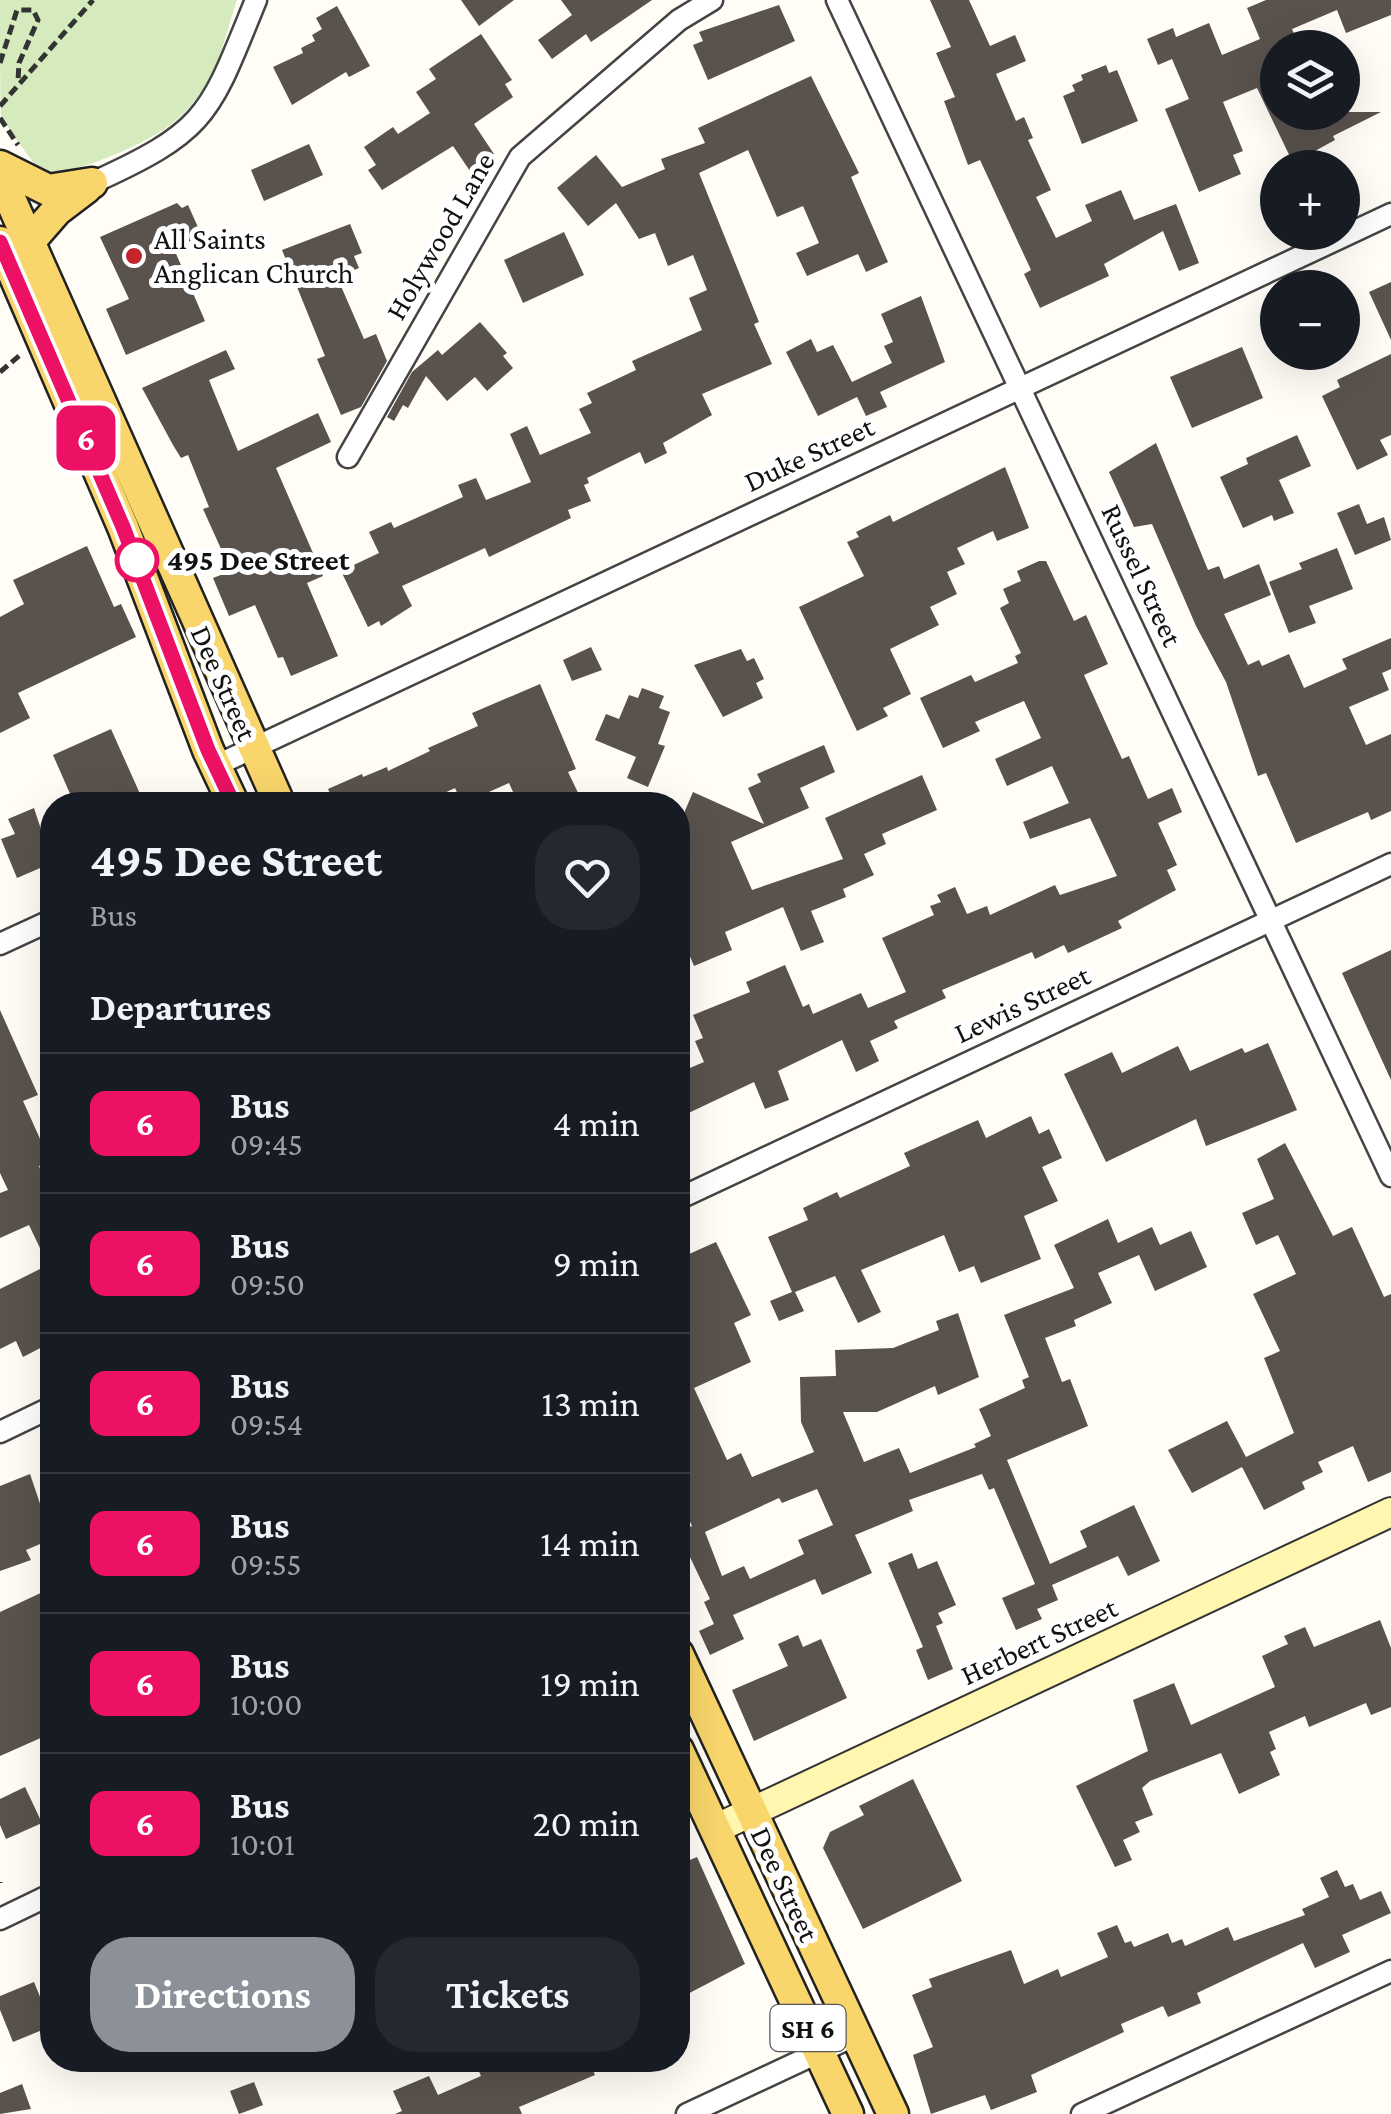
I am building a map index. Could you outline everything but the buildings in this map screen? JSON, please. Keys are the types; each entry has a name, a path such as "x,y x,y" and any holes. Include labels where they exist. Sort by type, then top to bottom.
{"main road":[{"path":"0,166 48,190 92,183"},
{"name":"Dee Street","path":"0,176 15,242 228,792"},
{"path":"15,242 92,183"},
{"name":"Dee Street","path":"15,242 274,792"},
{"name":"Herbert Street","path":"714,1829 1391,1512"},
{"name":"Dee Street","path":"690,1680 893,2114"},
{"name":"Dee Street","path":"690,1776 848,2114"}],"street":[{"path":"92,183 168,147 198,121 224,79 256,0"},
{"name":"Holywood Lane","path":"348,457 520,158 679,20 712,0"},
{"name":"Russel Street","path":"837,0 1391,1176"},
{"name":"Duke Street","path":"215,766 1391,214"},
{"name":"Lewis Street","path":"690,1193 1391,864"},
{"path":"0,944 40,926"},
{"path":"0,1432 40,1414"},
{"path":"0,1918 40,1900"},
{"path":"1082,2114 1391,1971"},
{"path":"687,2114 856,2035"}],"path":[{"path":"0,106 18,81 33,74 93,0"},
{"path":"0,63 12,17 17,10 34,10 38,20 19,63 18,81"}],"green space":[{"path":"0,0 237,0 214,71 180,116 126,150 87,165 53,172 37,167 1,115"}],"bus line":[{"name":"6","path":"0,242 123,527 164,629 178,676 228,792"}],"place":[{"name":"All Saints Anglican Church","path":"134,256"},
{"name":"495 Dee Street","path":"137,560"}]}
